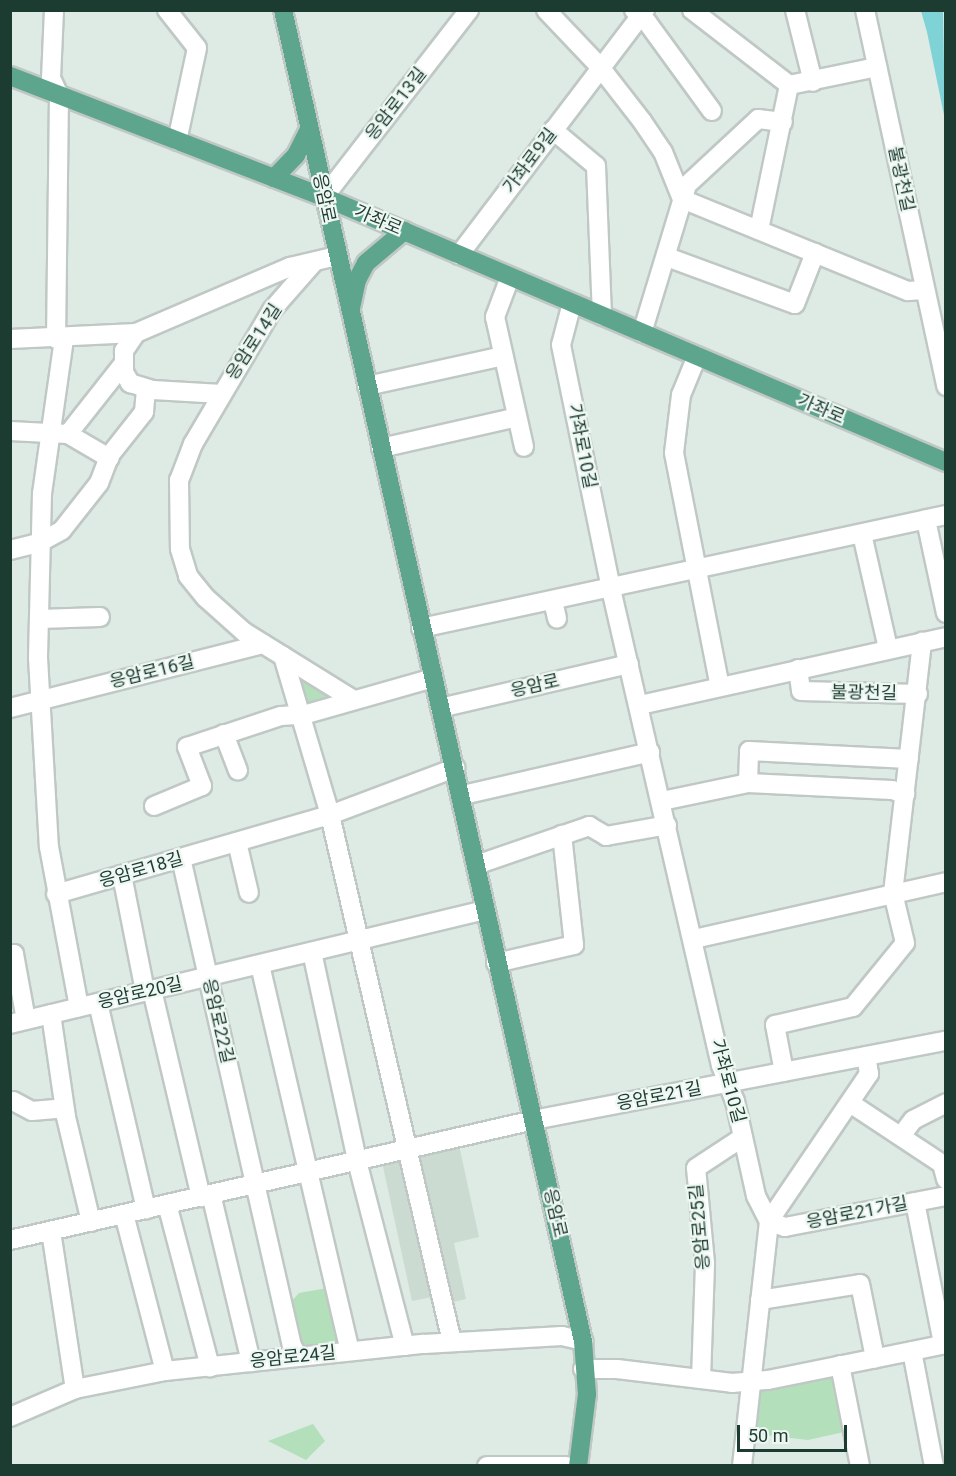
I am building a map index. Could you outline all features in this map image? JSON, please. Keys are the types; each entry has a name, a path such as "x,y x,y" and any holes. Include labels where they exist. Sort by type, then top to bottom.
{"main road":[{"name":"응암로","path":"283,10 421,628 463,795 496,963 534,1120 583,1341 583,1370 587,1394 578,1466"},
{"name":"가좌로","path":"10,76 324,197 945,462"},
{"path":"274,178 296,155 309,129"},
{"path":"350,313 357,280 366,263 404,231"}],"street":[{"path":"54,10 51,78 59,95 60,433 39,543 40,701 45,786 56,894 79,1007"},
{"path":"167,10 197,48 177,141"},
{"name":"응암로13길","path":"324,197 469,10"},
{"path":"546,10 600,67 663,152 682,199 908,291 925,290"},
{"path":"692,10 789,85 878,68"},
{"path":"795,10 813,82"},
{"name":"불광천길","path":"865,10 945,386"},
{"name":"가좌로9길","path":"459,255 640,13 712,111"},
{"path":"759,230 789,85"},
{"path":"642,333 667,257 687,185 758,119 783,122"},
{"path":"553,130 597,166 603,316"},
{"path":"667,257 795,303 815,253"},
{"name":"응암로14길","path":"10,339 60,339 136,333 290,267 337,256"},
{"name":"응암로14길","path":"146,389 222,394 272,310 314,262"},
{"path":"510,277 495,316 524,447"},
{"name":"가좌로10길","path":"572,303 561,345 610,589 640,705 727,1083 743,1137 756,1196 769,1221"},
{"path":"10,550 39,543 62,530 99,483 109,458 144,411 146,389 130,384 124,363 124,351 136,333"},
{"path":"367,386 503,356"},
{"path":"697,356 681,395 674,453 695,570 720,687"},
{"path":"60,433 124,363"},
{"path":"222,394 193,444 179,480 180,549 188,576 206,598 263,644 352,699"},
{"path":"381,448 517,417"},
{"path":"10,430 60,433 109,458"},
{"path":"421,628 563,593 610,589 945,515"},
{"path":"926,520 945,613"},
{"path":"862,534 888,648"},
{"path":"557,619 563,593"},
{"path":"39,619 100,617"},
{"name":"불광천길","path":"893,893 918,694 801,691 798,669 945,637"},
{"path":"918,694 922,642"},
{"name":"응암로16길","path":"10,708 263,644"},
{"path":"283,656 298,715 330,815 452,1342"},
{"name":"응암로","path":"440,708 629,664"},
{"path":"640,705 798,669"},
{"path":"154,806 202,786 188,747 224,734 433,678"},
{"path":"224,734 238,770"},
{"path":"748,783 749,751 909,759"},
{"path":"463,795 650,752"},
{"name":"응암로18길","path":"56,894 330,815 455,768"},
{"path":"662,801 748,783 892,790 905,794"},
{"path":"476,865 589,826 606,836 667,825"},
{"path":"496,963 574,945 562,836"},
{"path":"237,842 249,893"},
{"name":"응암로22길","path":"181,858 292,1346 298,1356"},
{"path":"122,875 148,991 251,1362"},
{"path":"694,939 945,882"},
{"path":"784,1072 775,1025 853,1007 905,943 893,893"},
{"name":"응암로20길","path":"10,954 14,954 18,1022 485,910"},
{"path":"312,952 357,1161 405,1346"},
{"path":"260,964 350,1351"},
{"path":"98,1003 146,1209"},
{"path":"51,1014 64,1108 91,1222"},
{"name":"응암로21길","path":"534,1120 945,1041"},
{"name":"응암로21가길","path":"742,1466 769,1221 869,1074 866,1056"},
{"path":"13,1101 32,1111 64,1108"},
{"path":"850,1103 942,1164 945,1179"},
{"path":"901,1136 913,1120 945,1103"},
{"path":"10,1240 534,1120"},
{"name":"응암로25길","path":"701,1379 705,1263 696,1168 743,1137"},
{"name":"응암로21가길","path":"769,1221 785,1227 945,1196"},
{"path":"583,1370 617,1369 701,1379 752,1381 944,1344 915,1202"},
{"path":"167,1204 210,1367"},
{"path":"124,1214 165,1371"},
{"path":"51,1231 75,1389"},
{"path":"760,1300 860,1284 875,1358"},
{"name":"응암로24길","path":"10,1417 75,1389 165,1371 452,1342 562,1336 583,1341"},
{"path":"912,1351 934,1466"},
{"path":"840,1365 860,1466"},
{"path":"487,1466 566,1466"}],"shaded area":[{"path":"459,1145 479,1237 454,1243 466,1299 441,1305 438,1296 412,1301 382,1162"}],"green space":[{"path":"288,666 342,698 301,710"},
{"path":"333,1287 342,1344 303,1356 289,1304 299,1293"},
{"path":"835,1371 844,1432 808,1440 757,1434 758,1385"},
{"path":"313,1424 325,1441 306,1460 268,1441"}],"water":[{"path":"921,11 943,11 945,120 927,32"}]}
